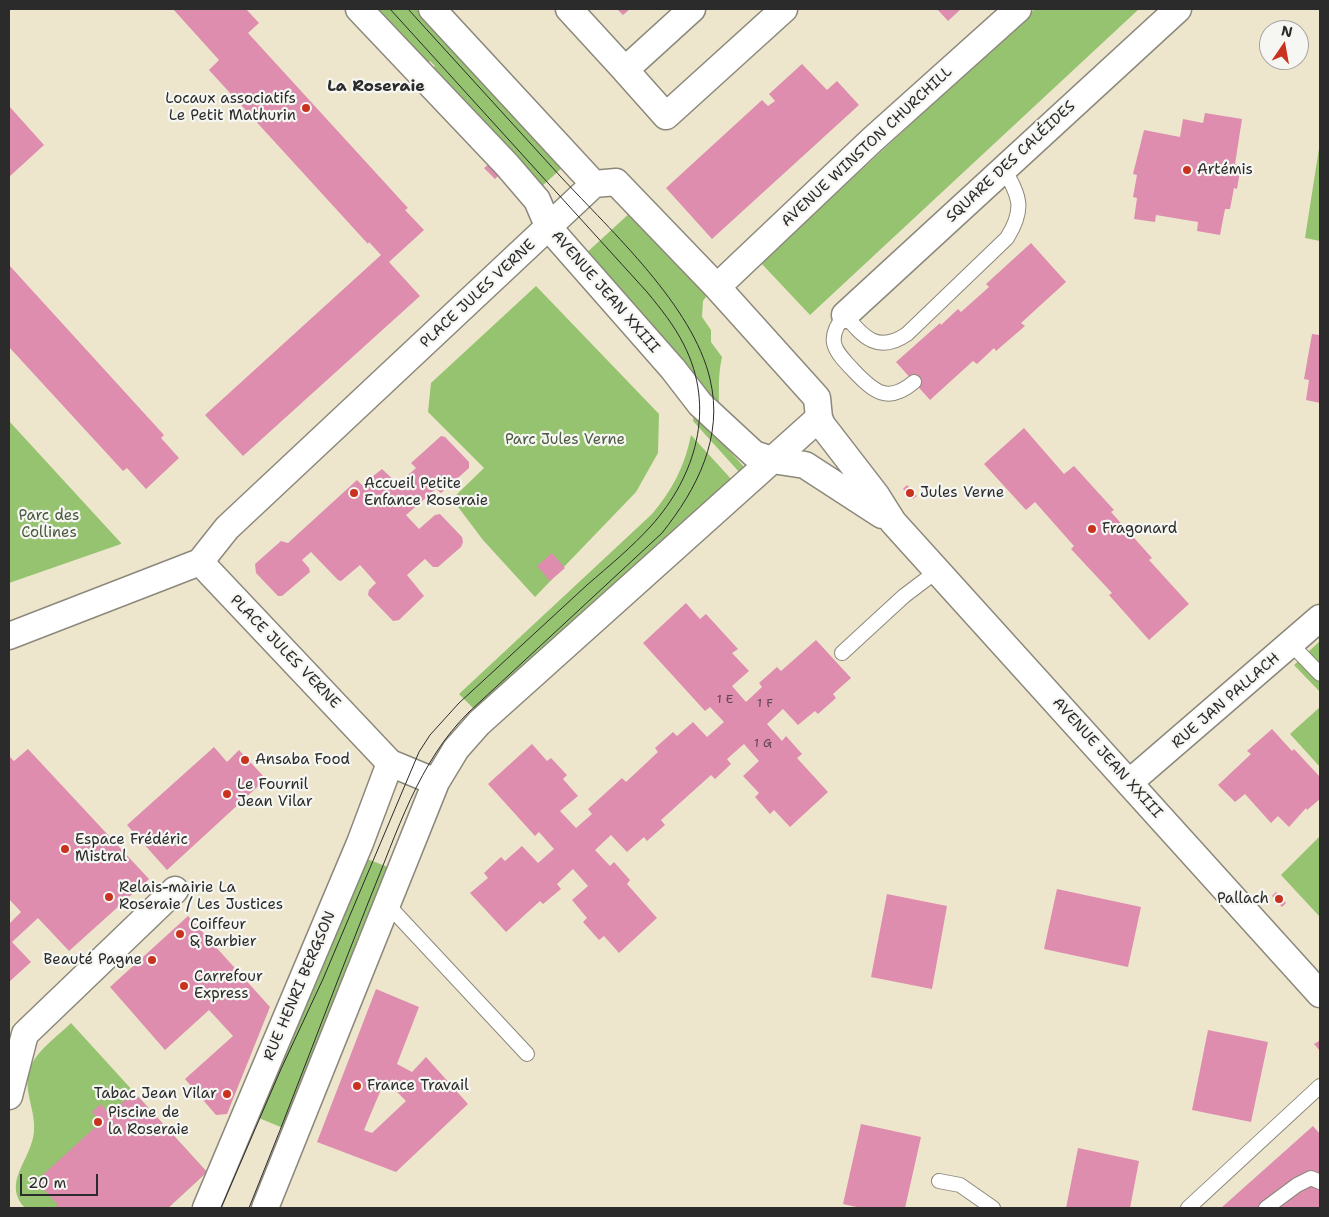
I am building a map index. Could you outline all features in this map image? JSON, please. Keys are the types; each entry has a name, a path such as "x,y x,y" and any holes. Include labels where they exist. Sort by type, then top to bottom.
{"street":[{"name":"AVENUE JEAN XXIII","path":"359,9 507,165 537,200 549,228 673,370 700,404 754,454 772,460 805,465 893,522"},
{"path":"432,9 594,184"},
{"path":"569,9 666,116 784,9"},
{"path":"624,70 692,9"},
{"name":"AVENUE WINSTON CHURCHILL","path":"717,288 872,140 1018,9"},
{"name":"SQUARE DES CALÉIDES","path":"845,315 1178,9"},
{"name":"AVENUE JEAN XXIII","path":"594,184 616,182 717,288 817,398 818,418 876,495 893,522 1320,994"},
{"name":"PLACE JULES VERNE","path":"436,782 390,763 200,562 234,522 594,184"},
{"path":"265,1208 436,782 466,735 818,418"},
{"path":"9,636 200,562"},
{"name":"RUE JAN PALLACH","path":"1130,782 1320,618"},
{"name":"RUE HENRI BERGSON","path":"206,1208 360,843 390,763"},
{"path":"9,1096 25,1034 174,890"}],"lane":[{"path":"914,382 900,392 890,394 871,388 836,352 834,332 845,315 858,332 868,340 888,343 907,334 1007,238 1013,228 1019,205 1018,193 1004,169"},
{"path":"842,652 904,596 937,571"},
{"path":"1291,644 1320,674"},
{"path":"387,904 527,1054"},
{"path":"1188,1208 1320,1086"},
{"path":"1266,1208 1297,1185 1311,1178 1320,1182"},
{"path":"939,1181 960,1186 993,1208"}],"green space":[{"path":"377,9 421,9 564,166 540,188 432,69 435,66 430,61 427,64"},
{"path":"1035,9 1139,9 810,315 761,263"},
{"path":"1320,142 1320,241 1305,238"},
{"path":"632,211 708,294 703,301 702,317 711,330 711,342 722,357 719,376 719,406 583,256"},
{"name":"Parc Jules Verne","path":"536,286 659,414 658,453 636,492 535,597 483,540 452,499 484,468 428,412 431,383"},
{"path":"694,412 745,468 740,473 693,421"},
{"name":"Parc des Collines","path":"9,421 121,543 121,544 9,583"},
{"path":"691,435 732,480 477,712 459,694 652,514 666,496 677,477"},
{"path":"1320,641 1320,692 1294,665"},
{"path":"1320,707 1320,767 1290,734"},
{"path":"1320,836 1320,917 1281,875"},
{"path":"362,857 393,869 288,1130 254,1116"},
{"name":"Piscine de la Roseraie","path":"71,1023 207,1172 168,1208 25,1208 18,1198 17,1180 32,1142 34,1131 28,1092 30,1068 43,1049"}],"building":[{"path":"173,9 246,9 259,23 248,33 408,208 405,210 424,230 389,262 420,296 243,456 205,415 381,255 369,242 368,244 209,70 219,60"},
{"path":"617,9 630,9 623,15"},
{"path":"937,9 961,9 948,21"},
{"path":"802,64 827,90 837,81 859,105 712,239 666,188 762,100 768,106 775,101 769,94"},
{"path":"9,106 44,145 9,177"},
{"name":"Artémis","path":"1205,113 1242,119 1235,164 1241,165 1237,189 1234,188 1230,209 1225,209 1220,235 1197,231 1198,222 1156,215 1155,222 1134,219 1137,198 1133,197 1137,175 1133,174 1144,130 1180,137 1183,119 1203,123"},
{"path":"489,164 499,175 495,179 484,168"},
{"path":"1031,243 1066,282 1021,323 1025,326 996,351 994,348 977,364 973,361 930,400 896,362 958,309 961,312 989,287 986,284"},
{"path":"9,265 164,435 161,438 179,458 146,489 127,468 123,471 9,347"},
{"path":"1312,334 1320,335 1320,403 1306,400 1309,380 1304,379"},
{"name":"Fragonard","path":"1024,428 1064,474 1074,466 1114,510 1111,512 1152,558 1149,560 1189,604 1149,640 1109,595 1112,593 1071,549 1074,546 1035,502 1026,510 984,464"},
{"path":"441,436 445,437 469,462 469,468 441,493 436,489 406,515 419,529 435,515 440,514 462,537 463,542 461,547 438,567 433,567 425,559 407,575 424,596 399,620 393,621 368,595 369,590 376,583 360,565 341,581 311,552 302,560 310,572 282,596 278,596 256,573 255,564 281,541 288,543 357,480 362,485 382,469 398,484 416,468 411,463"},
{"path":"907,485 917,496 913,499 903,489"},
{"path":"552,553 565,568 550,581 537,566"},
{"path":"686,603 700,619 706,614 738,649 732,653 749,671 732,686 746,702 762,687 759,683 777,667 781,671 816,640 851,678 833,694 836,698 818,714 815,711 798,725 783,709 767,724 782,741 786,736 802,754 797,758 828,792 790,827 774,810 770,814 755,797 759,793 743,776 759,761 744,744 727,759 731,764 715,779 711,775 661,820 665,825 647,841 644,837 627,852 611,835 595,850 610,866 614,862 630,880 627,884 657,918 619,953 604,936 599,940 583,922 587,918 572,900 588,886 573,869 557,884 561,889 543,904 540,901 506,932 470,893 488,878 484,873 501,857 505,861 522,846 538,863 554,849 539,832 535,836 488,784 532,744 547,761 551,758 567,775 563,779 578,796 560,811 576,828 592,814 588,809 622,778 626,782 658,752 655,748 673,732 677,736 693,722 707,737 724,722 710,707 705,711 643,643"},
{"path":"1272,729 1320,777 1320,799 1307,810 1306,808 1289,827 1278,816 1271,823 1245,794 1235,802 1218,785 1251,754 1247,751"},
{"path":"214,747 227,762 239,750 266,779 167,870 127,825"},
{"name":"Espace Frédéric Mistral","path":"28,749 149,879 69,951 38,918 12,942 31,962 9,982 9,924 21,912 9,899 9,756 14,761"},
{"path":"1057,889 1141,907 1128,967 1044,949"},
{"path":"1276,892 1286,903 1282,907 1272,896"},
{"path":"887,894 947,906 932,989 871,977"},
{"path":"188,916 270,1007 227,1114 216,1115 185,1079 233,1036 209,1010 165,1050 110,987"},
{"path":"376,989 419,1007 397,1064 412,1072 426,1057 468,1104 396,1172 317,1142","holes":["385,1080 406,1101 372,1133 364,1130"]},
{"path":"1208,1030 1268,1042 1251,1122 1192,1110"},
{"path":"1319,1041 1320,1043 1320,1051 1314,1044"},
{"path":"134,1092 207,1172 168,1208 55,1208 58,1205 36,1181 101,1122 92,1112 101,1104 110,1114"},
{"path":"861,1124 921,1137 905,1208 861,1208 843,1204"},
{"path":"1313,1126 1320,1134 1320,1208 1221,1208"},
{"path":"1078,1148 1139,1161 1130,1208 1066,1208"}],"tram line":[{"path":"221,1208 281,1069 323,979 419,752 430,735 459,703 651,526 667,506 680,485 690,463 696,440 699,417 699,393 694,369 684,345 667,317 647,292 390,9"},
{"path":"249,1208 410,799 422,776 451,732 469,712 662,533 686,499 696,480 710,442 713,421 710,379 701,352 687,324 669,298 626,246 408,9"}],"place":[{"name":"Locaux associatifs Le Petit Mathurin","path":"306,108"},
{"name":"Artémis","path":"1187,170"},
{"name":"Accueil Petite Enfance Roseraie","path":"354,493"},
{"name":"Jules Verne","path":"910,493"},
{"name":"Fragonard","path":"1092,529"},
{"name":"Ansaba Food","path":"245,760"},
{"name":"Le Fournil Jean Vilar","path":"227,794"},
{"name":"Espace Frédéric Mistral","path":"65,849"},
{"name":"Relais-mairie La Roseraie / Les Justices","path":"109,897"},
{"name":"Pallach","path":"1279,899"},
{"name":"Coiffeur & Barbier","path":"180,934"},
{"name":"Beauté Pagne","path":"152,960"},
{"name":"Carrefour Express","path":"184,986"},
{"name":"France Travail","path":"357,1086"},
{"name":"Tabac Jean Vilar","path":"227,1094"},
{"name":"Piscine de la Roseraie","path":"98,1122"}],"district":[{"name":"La Roseraie","path":"376,87"}]}
